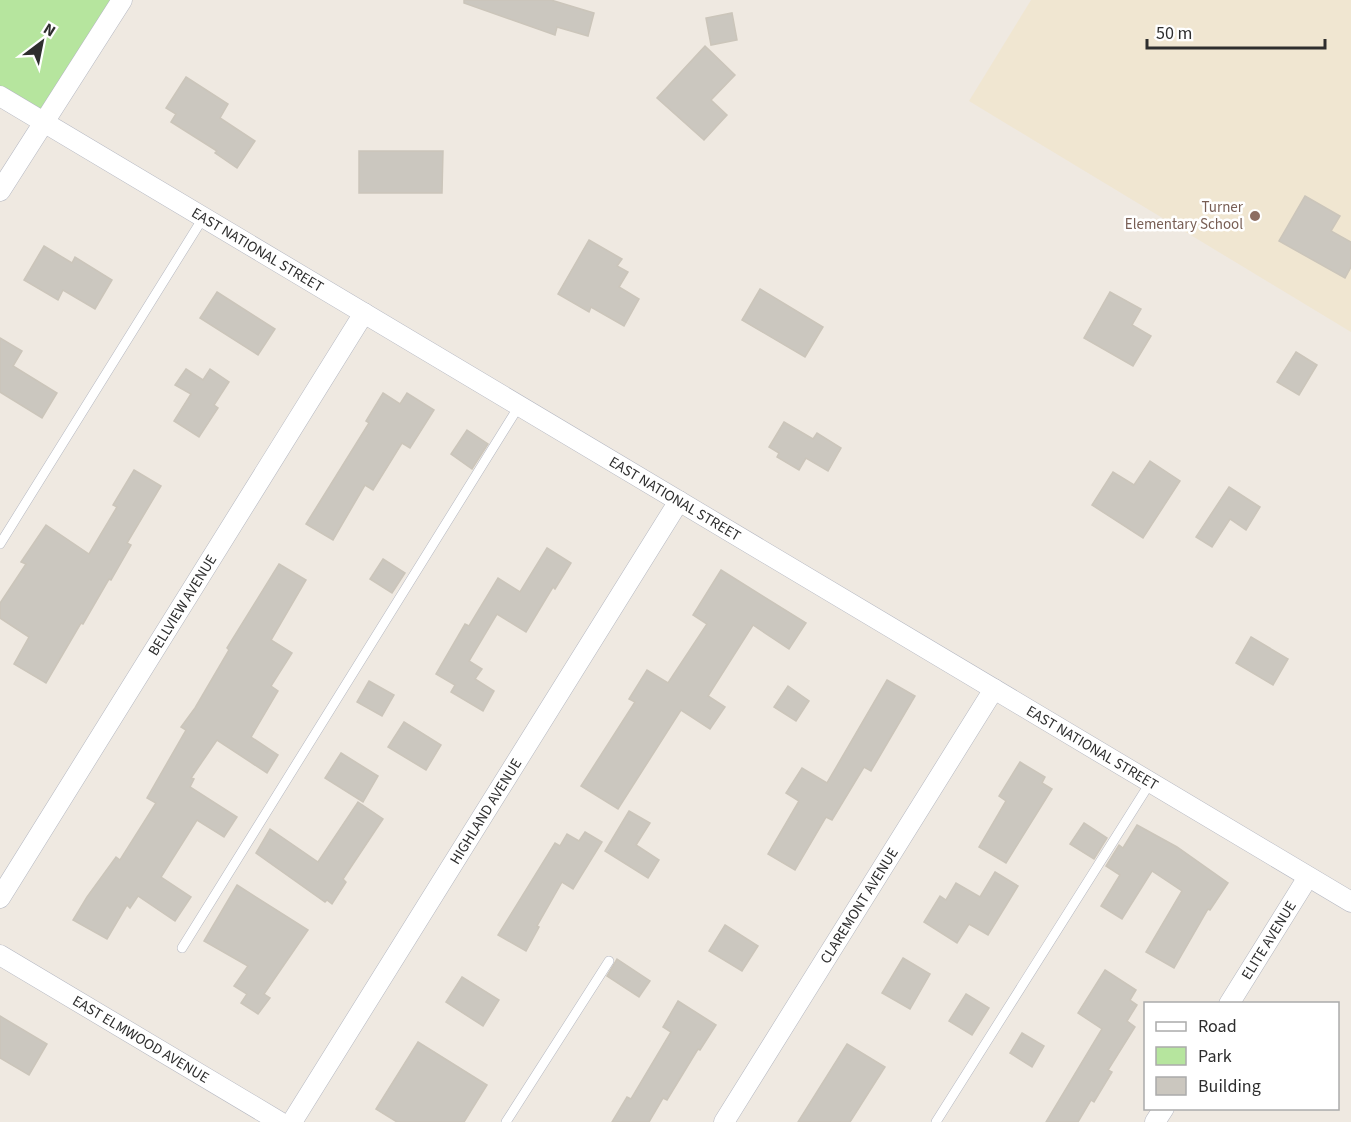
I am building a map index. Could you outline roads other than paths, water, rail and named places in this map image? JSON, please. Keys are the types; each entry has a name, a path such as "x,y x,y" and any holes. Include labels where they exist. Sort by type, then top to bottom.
{"street":[{"path":"0,191 122,0"},
{"name":"EAST NATIONAL STREET","path":"0,96 1351,902"},
{"name":"BELLVIEW AVENUE","path":"0,898 364,314"},
{"name":"HIGHLAND AVENUE","path":"292,1122 679,501"},
{"name":"CLAREMONT AVENUE","path":"724,1122 994,689"},
{"name":"ELITE AVENUE","path":"1230,1002 1308,877"},
{"name":"EAST ELMWOOD AVENUE","path":"0,955 280,1122"}],"lane":[{"path":"0,544 204,218"},
{"path":"182,948 519,406"},
{"path":"936,1122 1150,783"},
{"path":"506,1122 609,961"}],"place":[{"name":"Turner Elementary School","path":"1255,216"}]}
